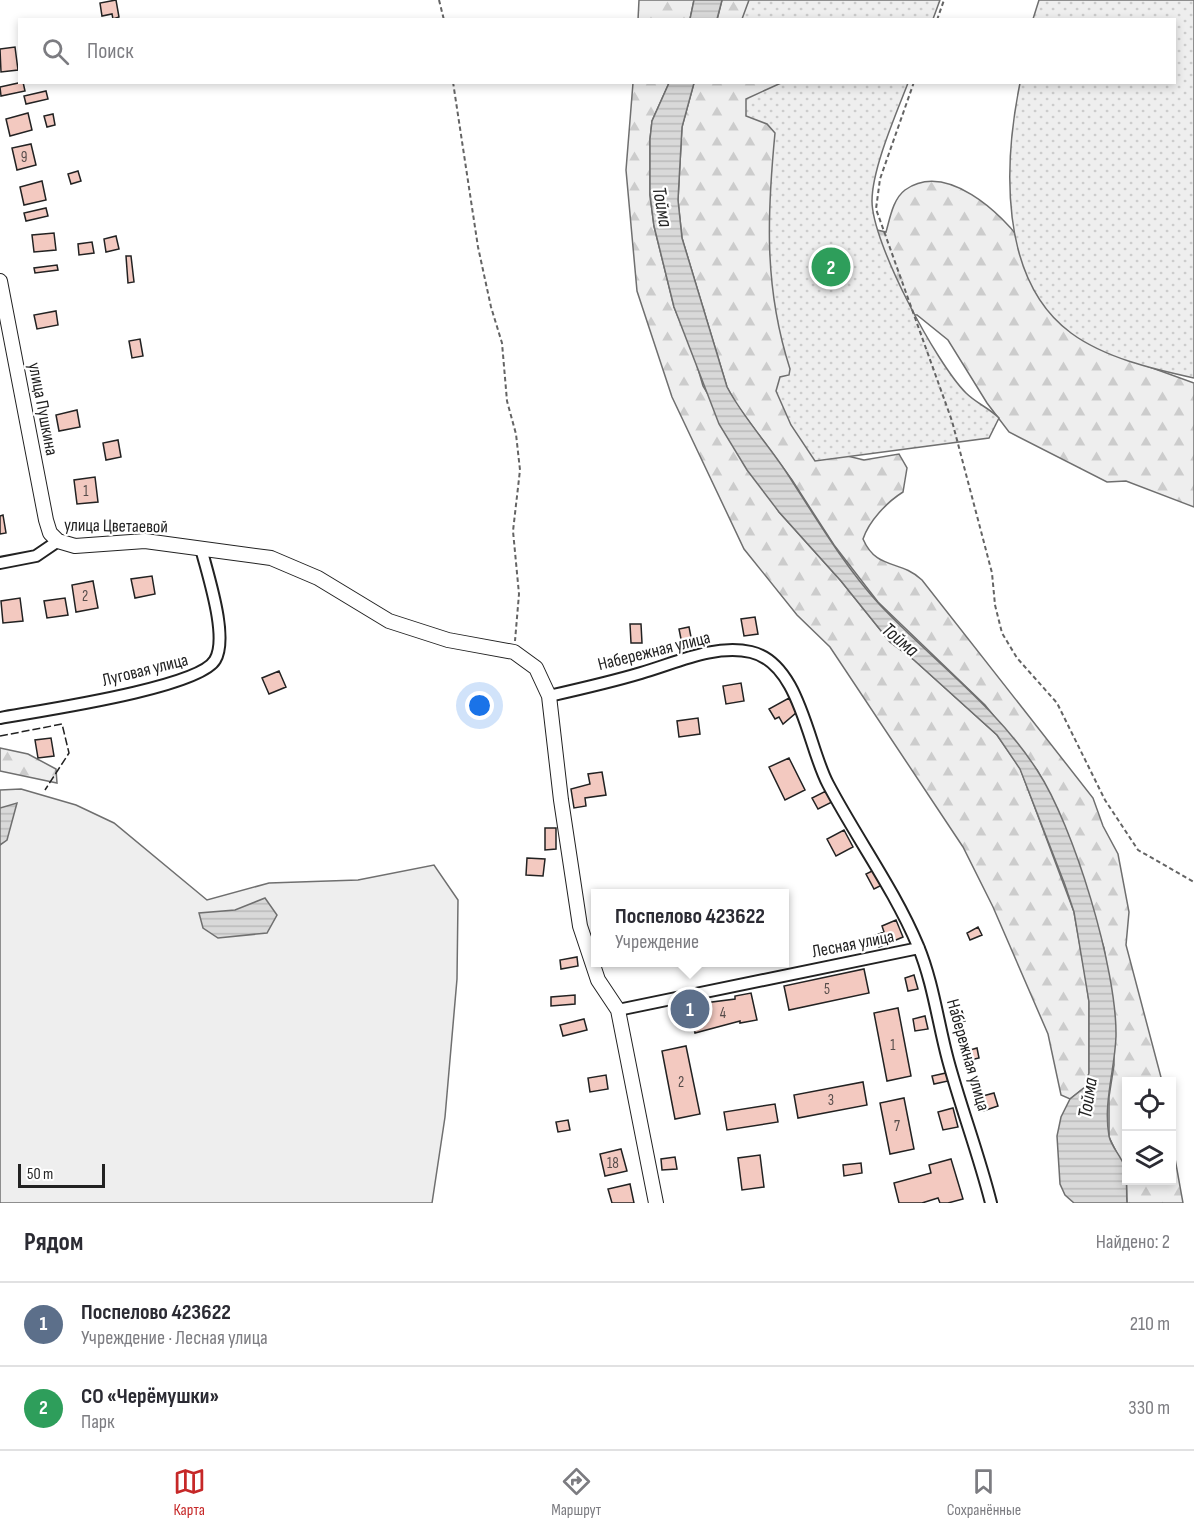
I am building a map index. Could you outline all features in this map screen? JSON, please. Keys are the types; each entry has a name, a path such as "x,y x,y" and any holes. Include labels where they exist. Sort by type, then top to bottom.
{"street":[{"name":"улица Пушкина","path":"0,281 46,520 50,533 58,541"},
{"name":"улица Цветаевой","path":"0,563 36,556 58,541 75,546 145,541 280,561 318,578 389,621 448,640 498,647 514,652"},
{"name":"Луговая улица","path":"0,718 163,686 207,670 216,659 219,640 215,606 201,548"},
{"path":"514,652 536,668 543,677 549,696 580,926 591,959"},
{"name":"Набережная улица","path":"549,696 640,673 704,653 751,652 767,660 781,673 791,689 829,786 892,893 919,948 948,1061 979,1154 991,1203"},
{"name":"Лесная улица","path":"618,1010 919,948"},
{"path":"594,967 598,980 618,1010 656,1203"}],"path":[{"path":"439,0 444,18"},
{"path":"938,18 944,0"},
{"path":"453,84 478,247 491,307 502,343 507,401 516,434 520,470 513,531 519,594 514,652"},
{"path":"913,84 880,179 876,209 952,421 992,573 995,605 1002,633 1017,658 1057,703 1105,800 1131,842 1138,850 1194,882"}],"green space":[{"path":"639,0 694,0 690,18 638,18"},
{"path":"722,0 765,0 792,18 718,18"},
{"path":"749,0 940,0 933,18 742,18"},
{"path":"1039,0 1194,0 1194,378 1114,356 1084,342 1047,310 1030,282 1019,251 1012,217 1010,183 1011,148 1020,84 1176,84 1176,18 1033,18"},
{"path":"633,84 669,84 652,121 650,195 654,226 674,307 694,355 703,386 779,512 841,581 890,642 914,660 997,735 1020,768 1074,912 1085,974 1089,1002 1089,1073 1085,1087 1070,1099 1061,1095 1048,1034 993,907 963,847 830,647 797,615 744,549 672,397 637,291 626,170"},
{"path":"694,84 844,84 868,228 886,232 895,204 905,190 921,183 938,182 955,186 972,195 1002,219 1133,361 1194,383 1194,507 1126,481 1107,482 1009,432 987,403 948,340 917,315 896,313 843,455 864,460 899,454 907,468 903,492 879,512 863,539 875,556 905,569 922,580 1093,798 1103,826 1118,854 1129,912 1126,945 1161,1077 1122,1077 1122,1164 1109,1137 1109,1097 1114,1065 1113,1008 1104,948 1068,835 1052,798 1037,770 985,705 878,602 834,545 792,480 737,405 727,387 682,238 678,200 682,127"},
{"path":"779,84 908,84 876,173 872,201 875,220 882,244 908,302 939,356 966,393 999,418 989,438 815,461 791,425 776,391 780,377 789,375 790,369 776,310 770,252 770,194 775,133 767,124 746,116 746,99"},
{"path":"0,748 28,754 56,769 57,783 0,771"},
{"path":"21,789 76,805 114,823 207,900 269,883 358,880 434,865 458,900 457,979 445,1117 432,1203 0,1203 0,790"},
{"path":"1176,1164 1183,1203 1127,1203 1126,1185 1176,1185"}],"water":[{"path":"694,0 722,0 717,18 690,18"},
{"name":"Тойма","path":"669,84 694,84 682,127 678,200 682,238 727,387 856,576 880,605 1002,725 1037,770 1065,826 1091,899 1109,974 1116,1036 1108,1099 1108,1124 1110,1140 1122,1161 1122,1185 1126,1185 1127,1203 1074,1203 1065,1195 1060,1184 1057,1136 1061,1117 1070,1099 1085,1087 1089,1073 1089,1002 1074,912 1020,769 997,735 914,660 890,642 841,581 779,512 747,470 719,424 674,307 654,226 650,195 652,121"},
{"path":"17,803 7,840 0,845 0,808"},
{"path":"265,898 277,915 267,933 218,938 203,928 199,913 235,910"}],"building":[{"path":"116,0 119,17 113,18 112,14 102,16 100,3"},
{"path":"15,47 18,70 1,72 0,49"},
{"path":"18,83 23,84 25,91 1,96 0,87"},
{"path":"46,91 48,99 26,104 24,96"},
{"path":"28,113 32,130 10,136 6,119"},
{"path":"53,114 55,125 47,127 44,116"},
{"path":"31,144 36,165 17,170 12,148"},
{"path":"78,171 81,181 71,184 68,174"},
{"path":"42,181 46,200 24,205 20,187"},
{"path":"46,208 48,216 26,221 24,213"},
{"path":"54,233 56,250 34,252 32,235"},
{"path":"116,236 119,249 106,252 104,239"},
{"path":"92,242 94,253 79,255 78,244"},
{"path":"126,256 131,256 134,282 128,283"},
{"path":"57,265 58,270 35,273 34,268"},
{"path":"56,311 58,325 37,329 34,315"},
{"path":"140,339 143,356 132,358 129,341"},
{"path":"77,410 80,427 59,431 56,415"},
{"path":"118,440 121,457 106,460 103,443"},
{"path":"95,477 98,502 77,504 74,480"},
{"path":"3,515 6,533 0,534 0,516"},
{"path":"152,576 155,594 135,598 131,579"},
{"path":"93,581 98,608 76,612 72,585"},
{"path":"20,598 23,621 3,623 1,601"},
{"path":"65,598 68,615 47,618 44,601"},
{"path":"755,617 758,634 744,636 741,619"},
{"path":"630,624 641,624 642,643 631,643"},
{"path":"689,627 692,642 682,644 679,629"},
{"path":"279,671 286,687 269,694 262,678"},
{"path":"741,683 744,701 726,704 723,686"},
{"path":"789,698 797,712 783,724 779,717 775,719 769,709"},
{"path":"698,718 700,734 679,737 677,721"},
{"path":"51,738 54,756 38,758 35,740"},
{"path":"789,758 805,790 785,800 769,767"},
{"path":"602,772 606,795 585,798 586,806 574,808 571,789 590,784 588,774"},
{"path":"826,791 832,802 818,809 812,798"},
{"path":"545,828 556,828 556,849 545,850"},
{"path":"844,830 853,847 836,856 827,839"},
{"path":"527,858 545,859 543,876 526,875"},
{"path":"876,869 884,884 874,889 866,874"},
{"path":"896,920 903,937 879,947 874,936 884,932 882,926"},
{"path":"978,927 982,935 970,940 967,933"},
{"path":"577,957 578,966 561,969 560,960"},
{"path":"864,969 869,993 789,1010 784,986"},
{"path":"914,975 918,989 908,991 905,978"},
{"path":"751,993 757,1020 740,1023 740,1021 695,1033 689,1005 735,999 735,996"},
{"path":"575,995 575,1004 551,1006 551,997"},
{"path":"898,1008 911,1076 887,1081 874,1013"},
{"path":"962,1011 965,1021 954,1024 951,1013"},
{"path":"925,1016 928,1029 915,1031 913,1019"},
{"path":"584,1019 587,1030 563,1036 560,1025"},
{"path":"686,1046 700,1114 675,1119 662,1051"},
{"path":"977,1048 979,1058 966,1061 963,1052"},
{"path":"946,1073 948,1081 934,1084 932,1076"},
{"path":"606,1075 608,1089 590,1092 588,1078"},
{"path":"863,1082 867,1105 798,1118 794,1095"},
{"path":"994,1093 998,1106 983,1111 979,1097"},
{"path":"904,1098 914,1149 890,1154 880,1103"},
{"path":"775,1104 778,1122 727,1130 724,1112"},
{"path":"953,1108 958,1127 943,1130 938,1112"},
{"path":"568,1120 570,1130 558,1132 556,1122"},
{"path":"621,1149 627,1171 605,1176 600,1154"},
{"path":"760,1155 764,1187 742,1190 738,1158"},
{"path":"675,1157 677,1169 662,1170 661,1159"},
{"path":"951,1159 963,1199 948,1203 940,1203 938,1198 922,1203 899,1203 894,1183 931,1173 929,1165"},
{"path":"861,1163 862,1173 844,1176 843,1165"},
{"path":"630,1184 634,1203 612,1203 608,1189"}],"fence":[{"path":"0,736 62,724 69,753 45,790"}],"place":[{"name":"СО «Черёмушки»","path":"831,267"},
{"name":"Поспелово 423622","path":"690,1009"}]}
